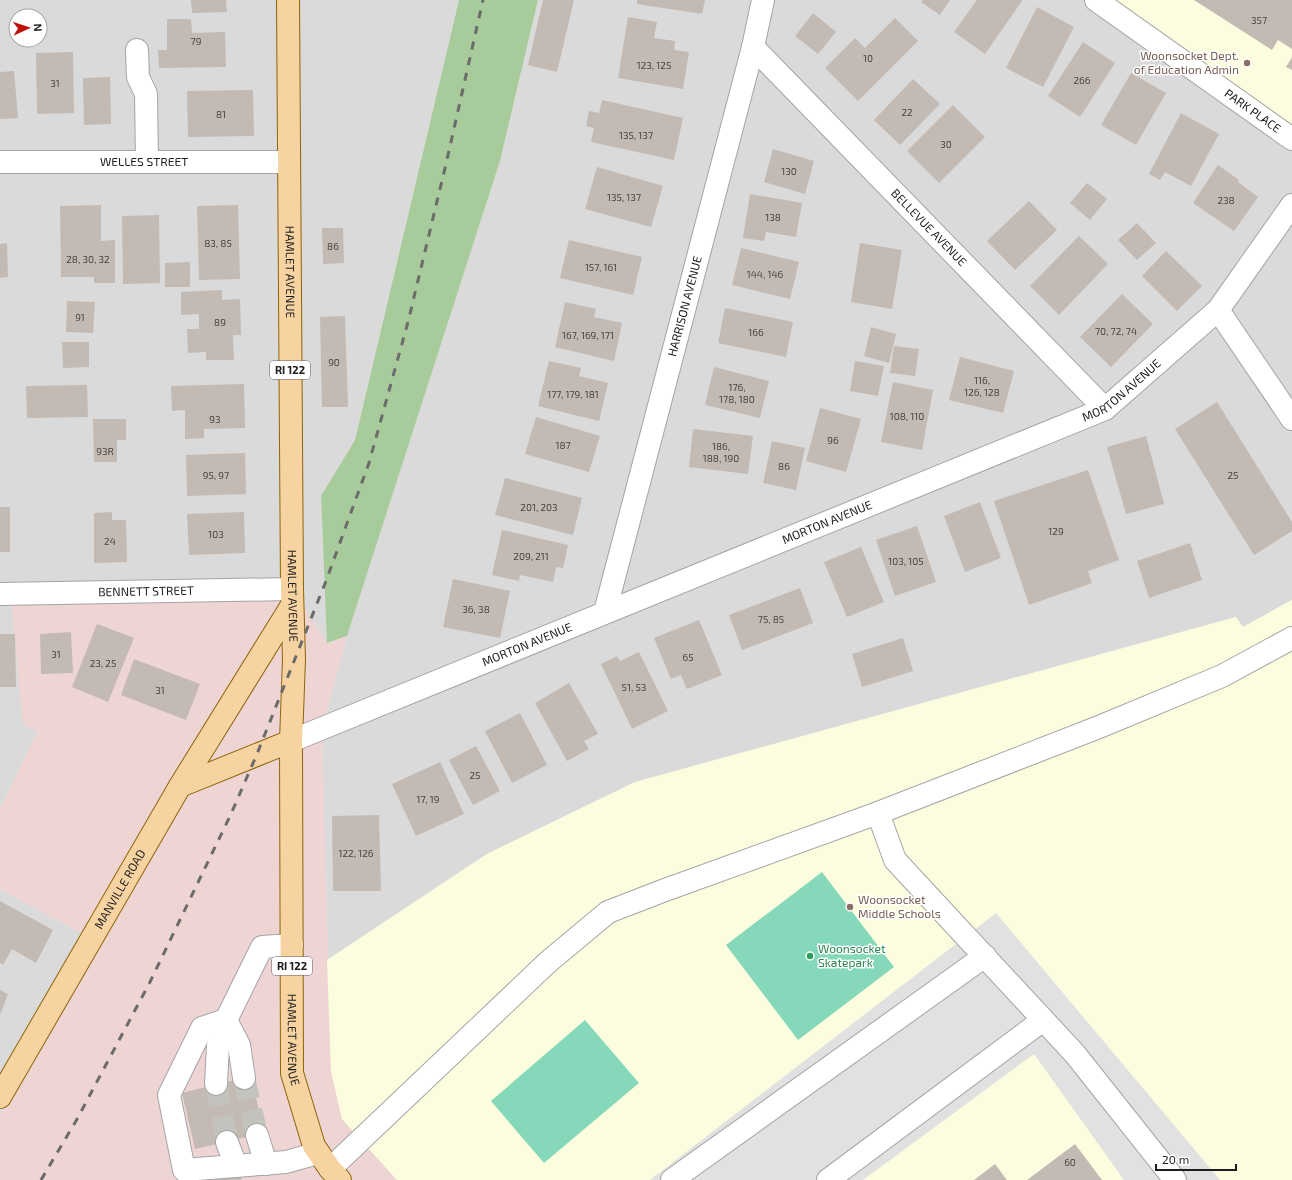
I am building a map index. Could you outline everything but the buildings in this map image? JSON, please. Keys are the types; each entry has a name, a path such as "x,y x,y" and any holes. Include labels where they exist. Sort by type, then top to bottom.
{"main road":[{"name":"HAMLET AVENUE","path":"288,0 288,162 292,597 294,658 291,740 292,1073 314,1146 329,1167"},
{"name":"MANVILLE ROAD","path":"0,1097 180,786 292,597"},
{"path":"180,786 291,740"}],"street":[{"name":"HARRISON AVENUE","path":"605,612 753,47 763,0"},
{"name":"PARK PLACE","path":"1096,0 1292,139"},
{"name":"BELLEVUE AVENUE","path":"753,47 1105,409"},
{"path":"137,50 138,77 146,94 147,162"},
{"name":"WELLES STREET","path":"0,162 288,162"},
{"name":"MORTON AVENUE","path":"291,740 1105,409 1218,310 1292,205"},
{"path":"1218,310 1292,419"},
{"name":"BENNETT STREET","path":"0,594 292,597"},
{"path":"226,1020 202,1028 169,1094 184,1170 286,1162 329,1167 548,962 608,912 878,813 1099,728 1222,676 1292,638"},
{"path":"878,813 895,860 1075,1054 1175,1180"},
{"path":"216,1084 218,1045 226,1020 262,947 292,945"},
{"path":"672,1180 985,956"},
{"path":"226,1020 239,1045 244,1078"},
{"path":"828,1180 1043,1020"},
{"path":"257,1135 266,1164"},
{"path":"227,1142 236,1166"}],"shaded area":[{"path":"0,0 459,0 355,440 321,496 327,643 39,731 0,809"},
{"path":"538,0 1113,0 1292,126 1292,600 1243,627 1236,617 635,782 487,854 327,960 322,729 347,636 500,161"},
{"name":"Woonsocket Dept. of Education Admin","path":"1113,0 1292,0 1292,126"},
{"path":"11,597 299,598 327,643 347,636 322,729 331,1071 342,1119 397,1180 0,1180 0,1115 98,942 0,889 0,809 38,731 23,724"},
{"name":"Woonsocket Middle Schools","path":"1292,600 1292,1180 397,1180 342,1119 331,1071 327,960 487,854 635,782 1236,617 1243,627"},
{"path":"0,889 98,942 0,1115"},
{"path":"996,913 1220,1180 1124,1180 1034,1054 863,1180 650,1180"}],"green space":[{"path":"459,0 538,0 500,161 347,636 327,643 321,496 355,440"},
{"name":"Woonsocket Skatepark","path":"822,872 894,967 798,1040 726,945"},
{"path":"585,1020 639,1083 544,1163 491,1101"}],"tunnel":[{"path":"244,1078 257,1135"},
{"path":"216,1084 227,1142"}],"railway":[{"path":"41,1180 76,1121 150,982 231,814 257,754 326,581 369,463 408,322 483,0"}],"place":[{"name":"Woonsocket Dept. of Education Admin","path":"1247,63"},
{"name":"Woonsocket Middle Schools","path":"850,907"},
{"name":"Woonsocket Skatepark","path":"810,956"}]}
